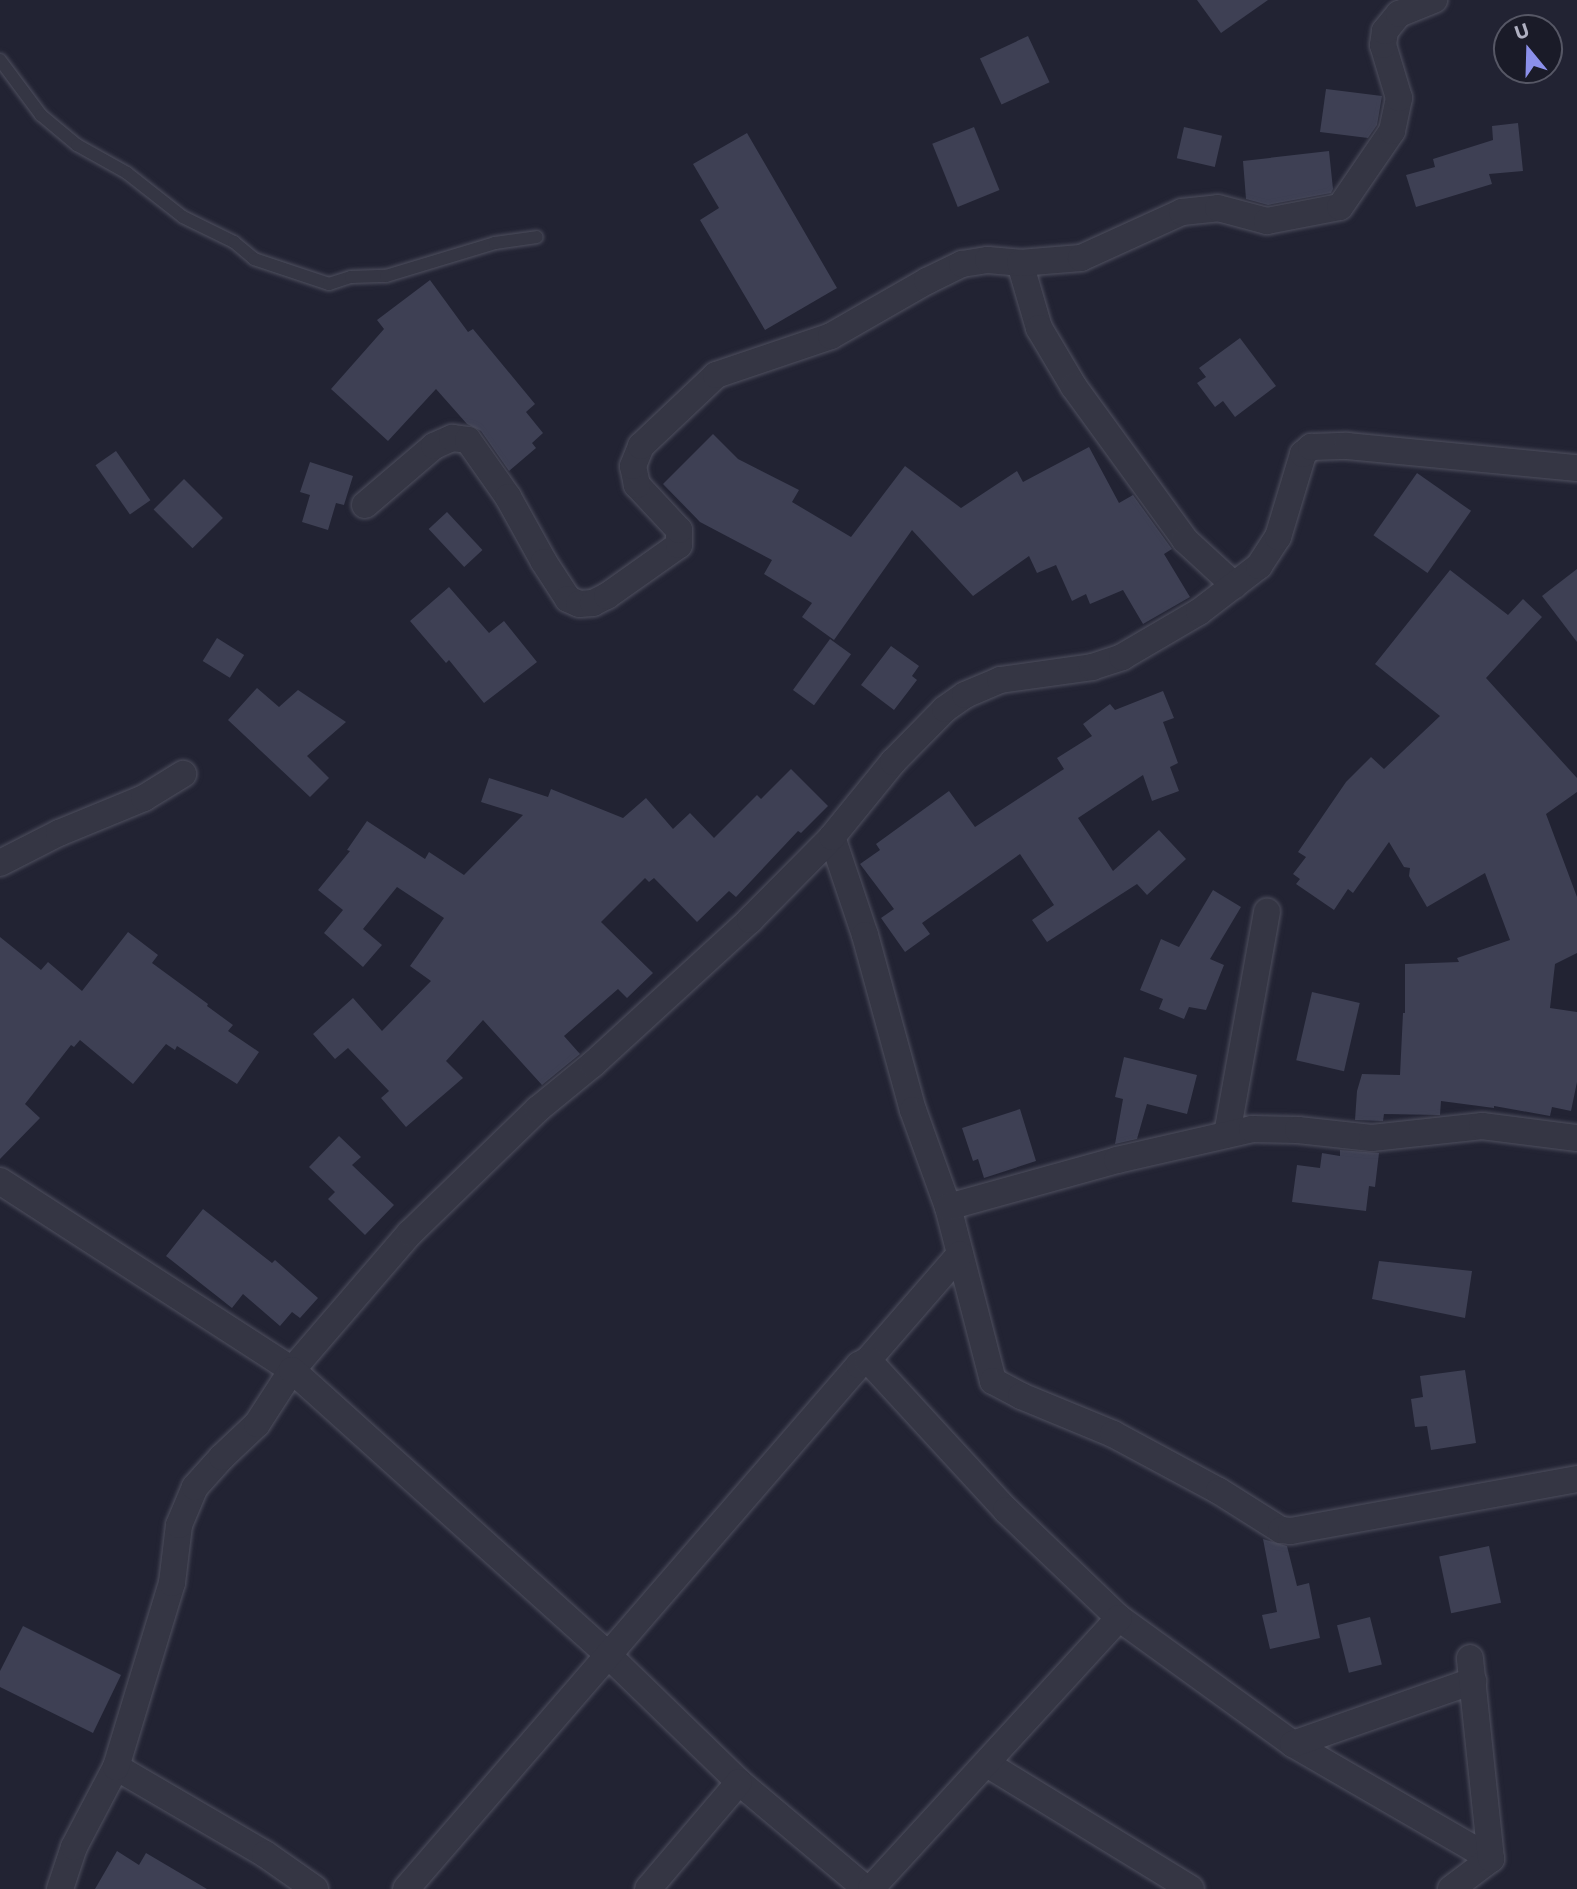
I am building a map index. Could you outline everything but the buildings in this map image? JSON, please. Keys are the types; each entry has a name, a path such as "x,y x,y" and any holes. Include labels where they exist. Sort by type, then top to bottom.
{"street":[{"path":"365,505 434,446 452,438 468,440 508,496 544,562 568,599 579,604 593,603 607,597 679,545 679,530 637,485 633,466 641,446 716,375 831,336 962,264 988,260 1020,263 1081,258 1182,212 1218,208 1267,221 1340,207 1392,131 1399,99 1383,45 1385,31 1399,15 1434,0"},
{"path":"1020,263 1039,328 1074,387 1185,540 1234,585"},
{"path":"60,1889 74,1847 116,1767 172,1583 179,1525 195,1488 222,1457 257,1424 292,1370 410,1233 538,1109 593,1064 750,920 832,837 862,798 925,728 965,695 1000,680 1092,667 1122,657 1199,612 1259,566 1278,537 1303,454 1311,447 1348,446 1577,468"},
{"path":"0,863 60,833 144,798 183,774"},
{"path":"832,837 865,936 913,1110 948,1207 993,1381 1021,1396 1113,1434 1219,1491 1280,1530 1291,1531 1577,1479"},
{"path":"1227,1133 1267,912"},
{"path":"948,1207 1227,1133 1252,1129 1298,1130 1372,1138 1482,1126 1577,1138"},
{"path":"0,1181 292,1370 608,1655 739,1782 869,1889 1119,1618"},
{"path":"406,1889 859,1365 868,1360 960,1254"},
{"path":"868,1360 1006,1510 1119,1618 1293,1744 1491,1860"},
{"path":"1293,1744 1471,1670 1491,1860"},
{"path":"987,1764 1191,1889"},
{"path":"116,1767 265,1854 315,1889"},
{"path":"648,1889 739,1782"},
{"path":"1451,1889 1491,1860"}],"lane":[{"path":"0,60 41,115 77,145 127,173 183,217 234,242 254,259 329,285 351,277 386,276 495,243 537,237"}]}
